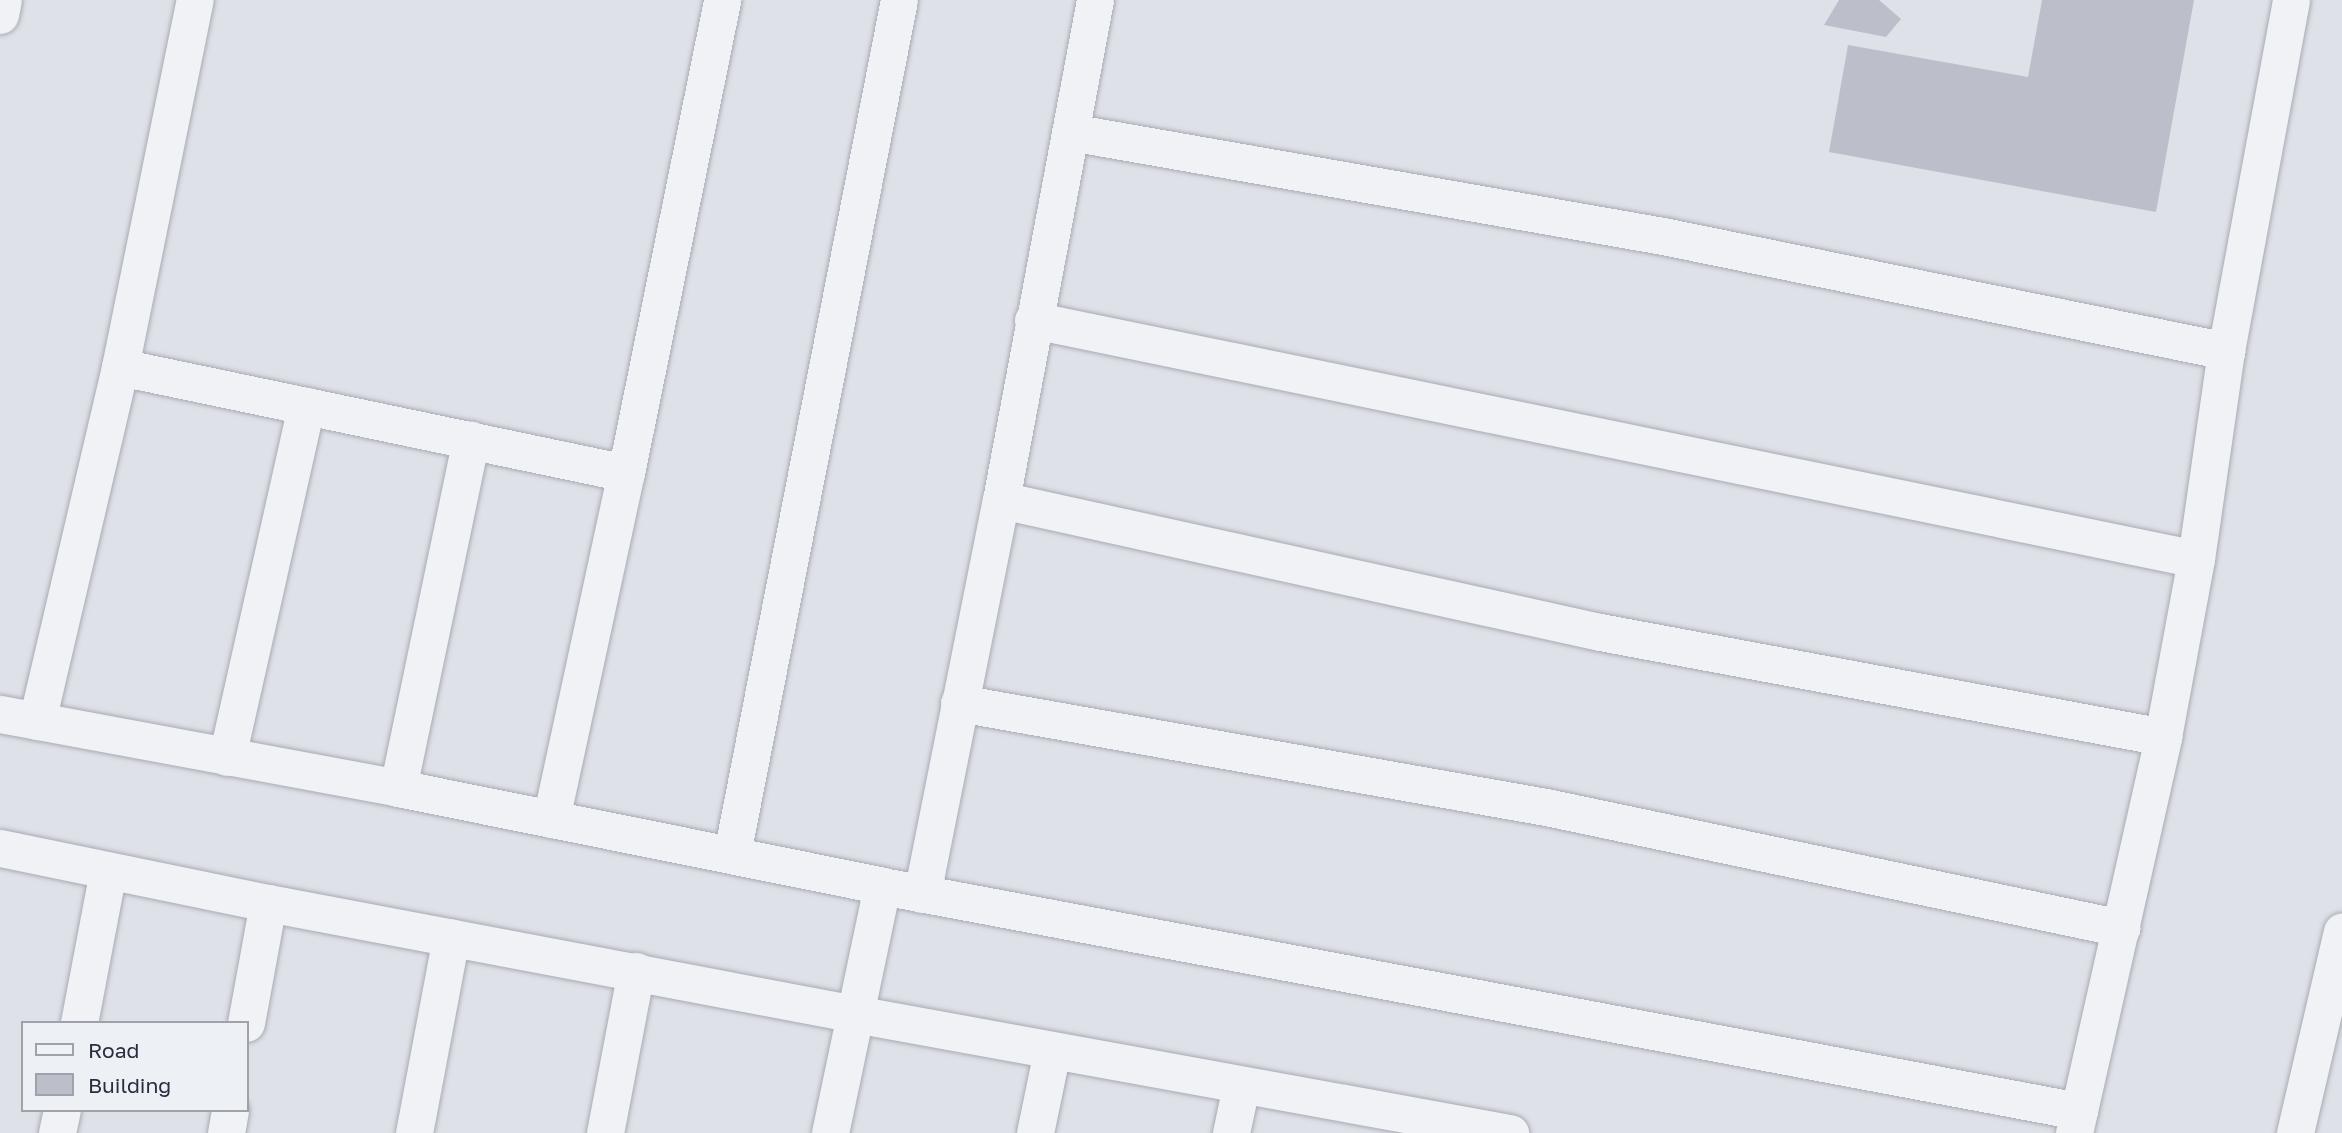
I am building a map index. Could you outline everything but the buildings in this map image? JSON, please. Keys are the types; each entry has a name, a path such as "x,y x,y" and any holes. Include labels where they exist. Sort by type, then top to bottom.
{"street":[{"path":"0,15 3,0"},
{"path":"37,721 120,367 195,0"},
{"path":"551,818 626,473 722,0"},
{"path":"732,854 899,0"},
{"path":"922,894 1001,500 1094,0"},
{"path":"0,713 551,818 2076,1122 2164,737 2196,559 2226,351 2291,0"},
{"path":"1070,132 1662,236 2226,351"},
{"path":"1033,320 2196,559"},
{"path":"120,367 626,473"},
{"path":"227,757 306,406"},
{"path":"398,788 471,440"},
{"path":"1001,500 1600,632 2164,737"},
{"path":"959,703 1546,807 2121,928"},
{"path":"0,848 268,903 1241,1086 1387,1122 1510,1133"},
{"path":"79,1021 108,871"},
{"path":"830,1133 882,886"},
{"path":"246,1021 268,903"},
{"path":"2295,1133 2342,931"},
{"path":"414,1133 451,937"},
{"path":"605,1133 636,971"},
{"path":"1035,1133 1052,1051"},
{"path":"1231,1133 1241,1086"},
{"path":"57,1133 62,1112"},
{"path":"226,1133 230,1112"}]}
